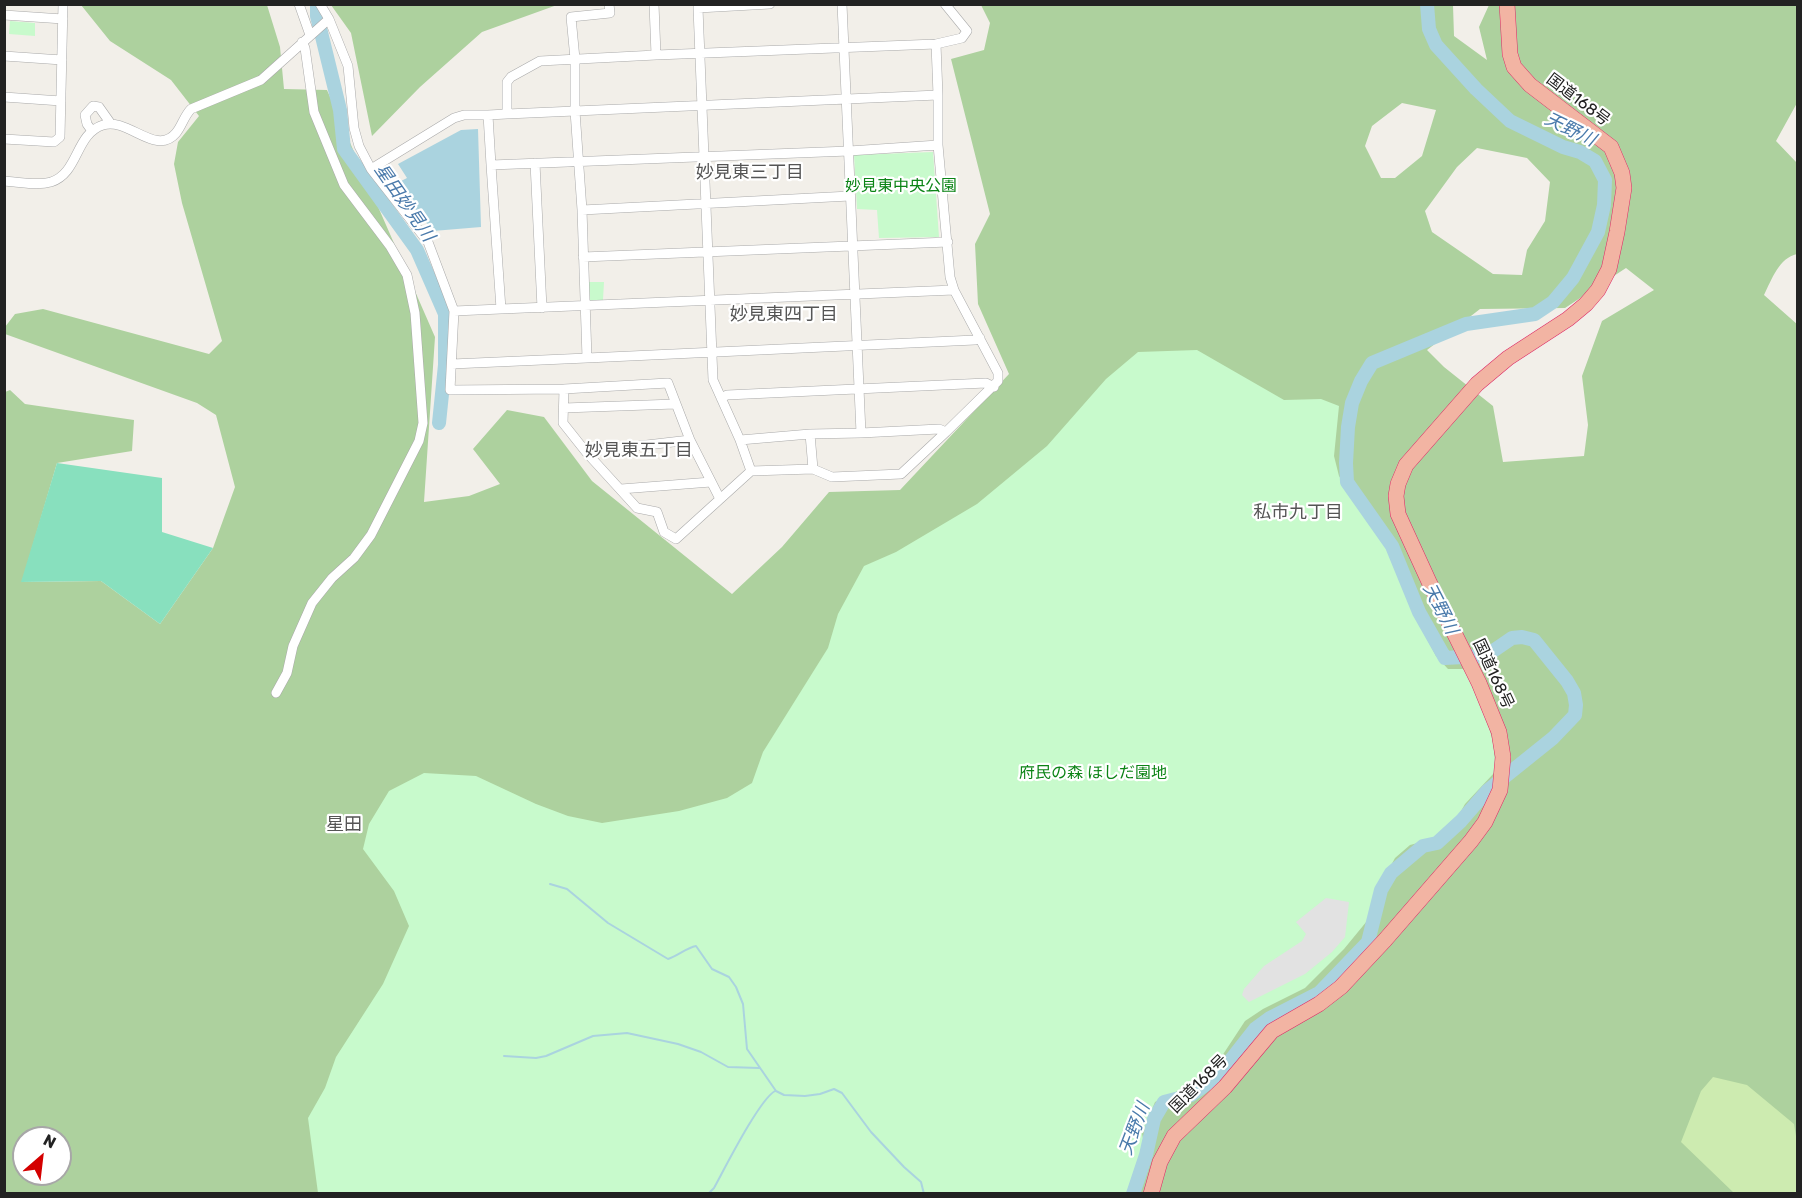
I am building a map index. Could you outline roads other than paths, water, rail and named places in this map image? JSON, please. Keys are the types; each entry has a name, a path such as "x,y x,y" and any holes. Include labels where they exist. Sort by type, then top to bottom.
{"highway":[{"name":"国道168号","path":"1151,1194 1160,1162 1174,1136 1225,1087 1272,1031 1319,1004 1341,987 1471,841 1493,806 1500,790 1503,757 1500,732 1398,514 1396,496 1400,477 1406,465 1477,384 1508,358 1568,319 1598,290 1609,269 1624,188 1622,173 1611,147 1530,85 1514,67 1510,54 1507,4"}],"street":[{"path":"4,138 54,142 60,137 63,4"},
{"path":"299,4 312,32"},
{"path":"587,358 572,17 610,13 609,4"},
{"path":"654,4 656,55"},
{"path":"751,471 713,380 698,6 770,4"},
{"path":"842,4 861,433"},
{"path":"507,114 507,82 511,76 540,61 936,44 962,38 967,30 945,4"},
{"path":"320,5 348,66 354,128 359,146 370,169 428,242 454,311 450,390 668,383 690,440 720,499"},
{"path":"4,15 63,19"},
{"path":"4,181 51,182 62,176 69,168 83,141 92,131 111,124 124,126 149,140 168,139 176,133 190,109 261,80 326,21"},
{"path":"276,693 286,673 303,620 312,603 332,578 354,558 371,535 418,441 423,423 415,312 406,275 390,246 344,185 315,112 305,48 302,42"},
{"path":"564,388 563,423 636,508 657,512 664,531 676,540 751,471 813,469 832,477 901,474 998,381 998,373 954,290 950,277 938,145 936,44"},
{"path":"4,56 62,60"},
{"path":"370,169 454,118 464,115 702,107 938,95"},
{"path":"4,97 61,101"},
{"path":"92,131 87,123 86,115 93,106 99,107 105,113 111,124"},
{"path":"488,115 501,309"},
{"path":"491,165 849,151 938,145"},
{"path":"535,163 542,308"},
{"path":"582,210 850,196"},
{"path":"583,257 948,242"},
{"path":"454,311 954,290"},
{"path":"452,364 856,346 980,338"},
{"path":"721,398 986,383 994,387"},
{"path":"564,408 675,404"},
{"path":"740,440 810,434 939,429 946,432"},
{"path":"810,434 813,469"},
{"path":"586,452 690,440"},
{"path":"621,489 711,482"}],"water":[{"path":"478,129 481,227 433,231 395,184 407,178 398,164 461,130"}],"waterway":[{"name":"星田妙見川","path":"317,4 317,16 340,110 344,149 417,250 445,314 445,365 439,423"},
{"name":"天野川","path":"1133,1194 1146,1155 1154,1119 1164,1102 1191,1095 1218,1076 1255,1029 1270,1018 1319,993 1368,942 1381,890 1391,873 1423,846 1437,843 1461,821 1487,791 1553,738 1575,715 1574,693 1534,640 1522,637 1512,638 1482,656 1445,658 1419,612 1392,546 1347,482 1348,427 1352,403 1372,363 1466,324 1535,314 1553,302 1573,278 1598,232 1604,205 1605,180 1595,161 1510,121 1476,89 1436,45 1429,29 1427,4"},
{"path":"550,884 567,889 608,923 668,959 696,946 712,969 729,977 736,987 743,1004 747,1049 776,1091 784,1095 805,1096 834,1089 842,1093 871,1132 921,1182 924,1194"},
{"path":"504,1056 536,1058 593,1036 627,1033 678,1044 701,1052 728,1067 759,1068"},
{"path":"708,1194 714,1188 760,1107 775,1091"}],"district":[{"name":"妙見東三丁目","path":"750,173"},
{"name":"妙見東四丁目","path":"784,315"},
{"name":"妙見東五丁目","path":"639,451"},
{"name":"私市九丁目","path":"1298,513"},
{"name":"星田","path":"344,825"}],"park label":[{"name":"妙見東中央公園","path":"901,186"},
{"name":"府民の森 ほしだ園地","path":"1093,773"}]}
